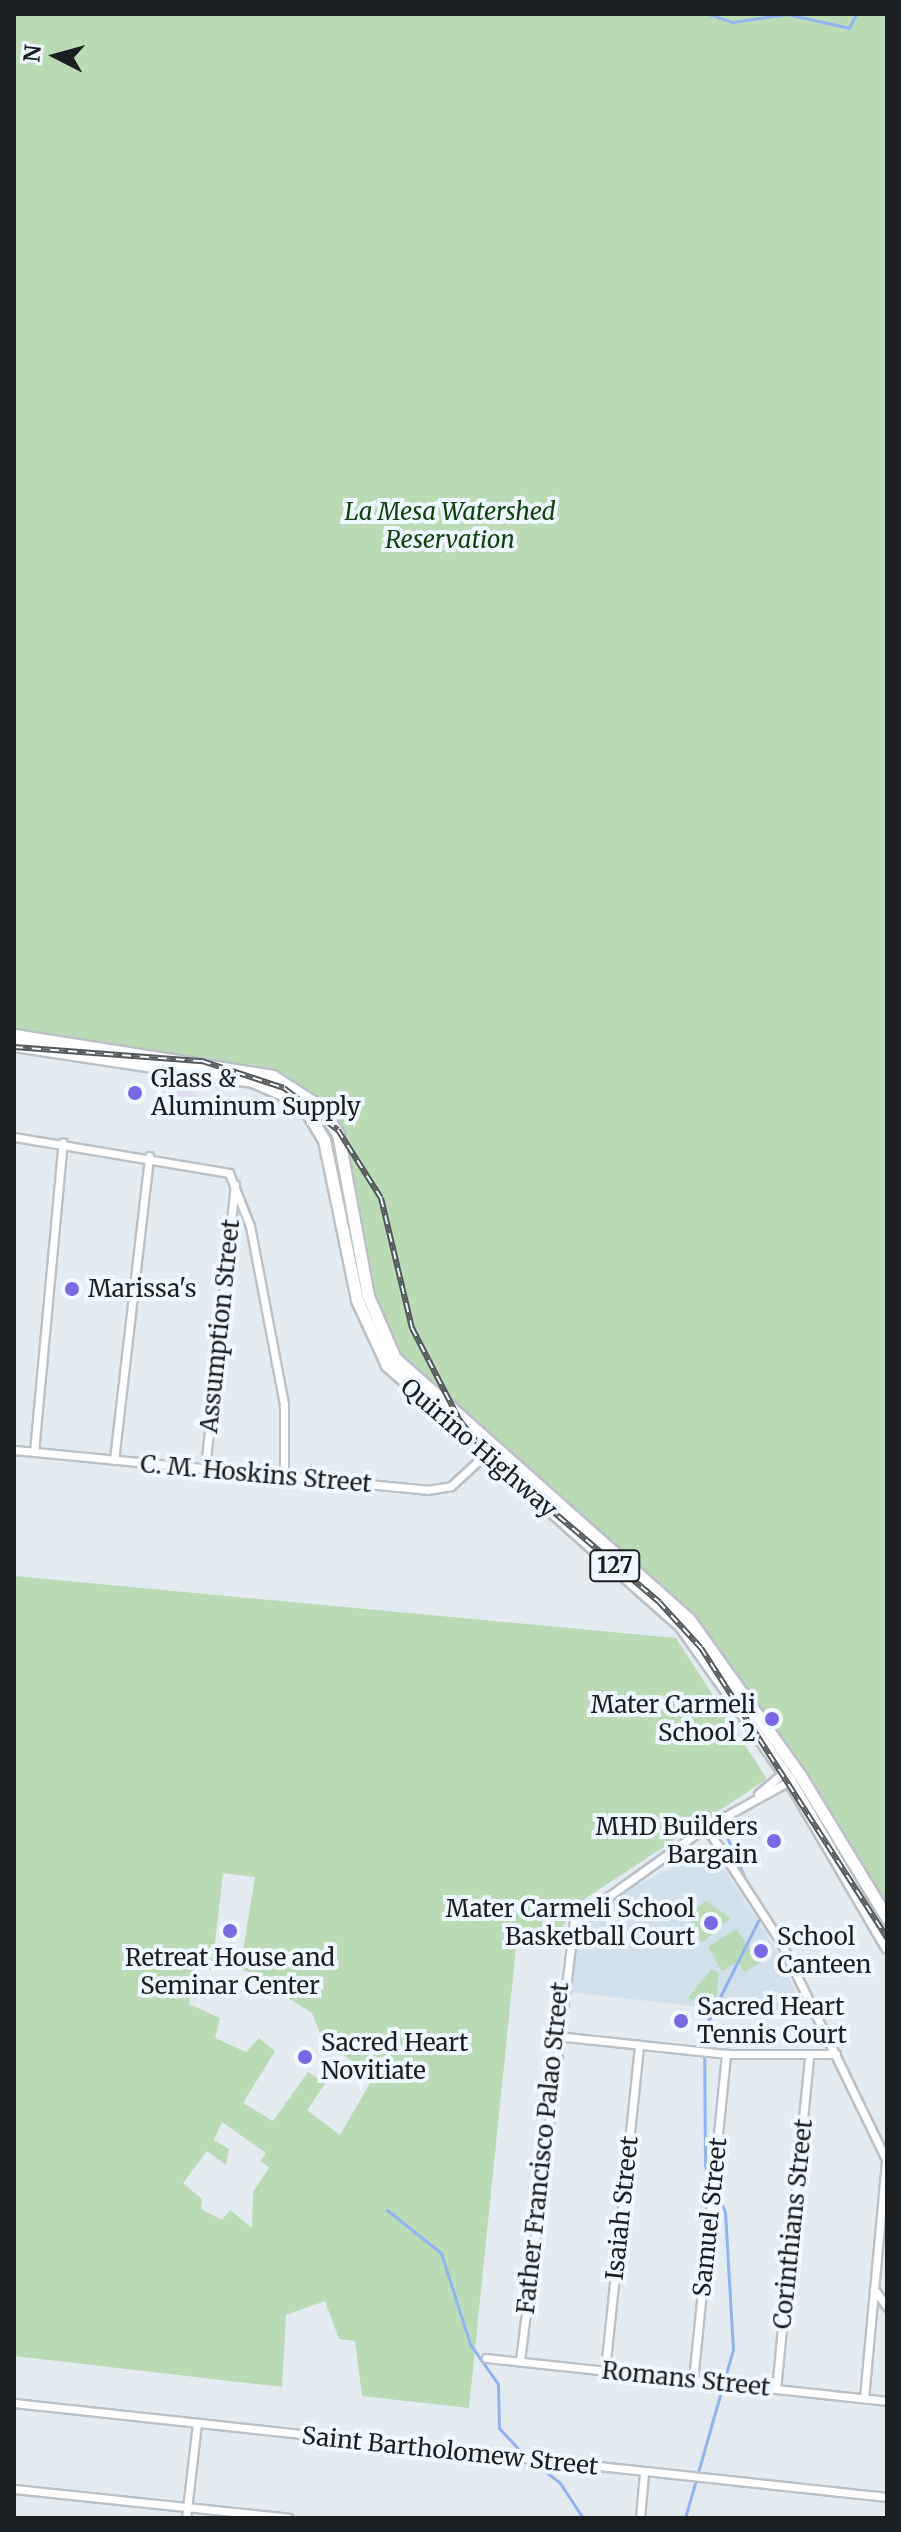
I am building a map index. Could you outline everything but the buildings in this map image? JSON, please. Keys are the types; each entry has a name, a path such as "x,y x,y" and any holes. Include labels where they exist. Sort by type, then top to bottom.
{"main road":[{"name":"Quirino Highway","path":"14,1035 253,1071 307,1094 338,1134 368,1296 386,1342 409,1375 490,1451"},
{"name":"Quirino Highway","path":"14,1045 252,1081 301,1102 324,1140 367,1329 400,1381 490,1451 682,1612 887,1918"},
{"name":"Quirino Highway","path":"792,1773 887,1947"}],"street":[{"path":"14,1137 222,1167 236,1184 284,1405 284,1476"},
{"path":"34,1452 63,1142"},
{"path":"114,1460 149,1156"},
{"name":"Assumption Street","path":"205,1469 236,1184"},
{"name":"C. M. Hoskins Street","path":"14,1450 434,1490 458,1482 490,1451"},
{"name":"Father Francisco Palao Street","path":"520,2361 556,2036 574,1921 706,1827 792,1773"},
{"path":"706,1827 780,1941 886,2160 864,2398"},
{"path":"556,2036 726,2054 809,2059 836,2054"},
{"name":"Isaiah Street","path":"605,2370 639,2045"},
{"name":"Samuel Street","path":"693,2380 726,2054"},
{"name":"Corinthians Street","path":"776,2389 809,2059"},
{"path":"874,2289 887,2307"},
{"name":"Romans Street","path":"486,2358 887,2401"},
{"name":"Saint Bartholomew Street","path":"14,2403 887,2497"},
{"path":"186,2518 197,2423"},
{"path":"640,2518 644,2473"},
{"path":"14,2489 288,2518"}],"shaded area":[{"path":"177,1078 190,1084 196,1097 190,1110 177,1116 164,1110 158,1097 164,1084"},
{"path":"710,1847 778,1952 807,2019 569,1992 575,1928 585,1913"}],"green space":[{"name":"La Mesa Watershed Reservation","path":"14,14 887,14 887,1918 741,1689 409,1375 377,1323 334,1136 316,1109 271,1080 14,1038"},
{"path":"14,1576 676,1638 767,1779 577,1904 551,1945 516,1948 469,2408 362,2396 355,2341 339,2339 325,2301 286,2315 282,2387 14,2356","holes":["223,1873 255,1877 240,1969 273,1980 280,1993 312,2013 323,2041 374,2076 340,2135 307,2110 325,2084 308,2072 273,2121 243,2103 275,2051 259,2038 246,2052 215,2038 220,2018 189,2004 195,1968 212,1970","222,2122 266,2153 261,2161 269,2168 253,2192 252,2228 230,2210 222,2220 201,2209 202,2199 183,2183 207,2151 226,2165 229,2149 214,2140"]},
{"name":"Mater Carmeli School Basketball Court","path":"705,1901 731,1918 702,1943 688,1916"},
{"path":"736,1929 761,1962 744,1972 737,1962 722,1971 708,1947"},
{"path":"712,1969 719,1973 716,2002 687,1999"}],"waterway":[{"path":"709,14 732,22 787,14 849,28 856,14"},
{"path":"726,1835 750,1890"},
{"path":"711,2181 705,2166 704,2029 761,1915"},
{"path":"685,2518 733,2350 725,2212 714,2188"},
{"path":"387,2210 441,2253 470,2344 498,2384 499,2428 526,2457"},
{"path":"532,2461 560,2483 583,2518"}],"railway":[{"path":"14,1047 202,1061 284,1088 338,1130 381,1198 412,1328 460,1421 490,1458 659,1602 701,1648 887,1938"}],"place":[{"name":"Glass & Aluminum Supply","path":"135,1093"},
{"name":"Marissa's","path":"72,1289"},
{"name":"Mater Carmeli School 2","path":"772,1719"},
{"name":"MHD Builders Bargain","path":"774,1841"},
{"name":"Mater Carmeli School Basketball Court","path":"711,1923"},
{"name":"Retreat House and Seminar Center","path":"230,1931"},
{"name":"School Canteen","path":"761,1951"},
{"name":"Sacred Heart Tennis Court","path":"681,2021"},
{"name":"Sacred Heart Novitiate","path":"305,2057"}]}
